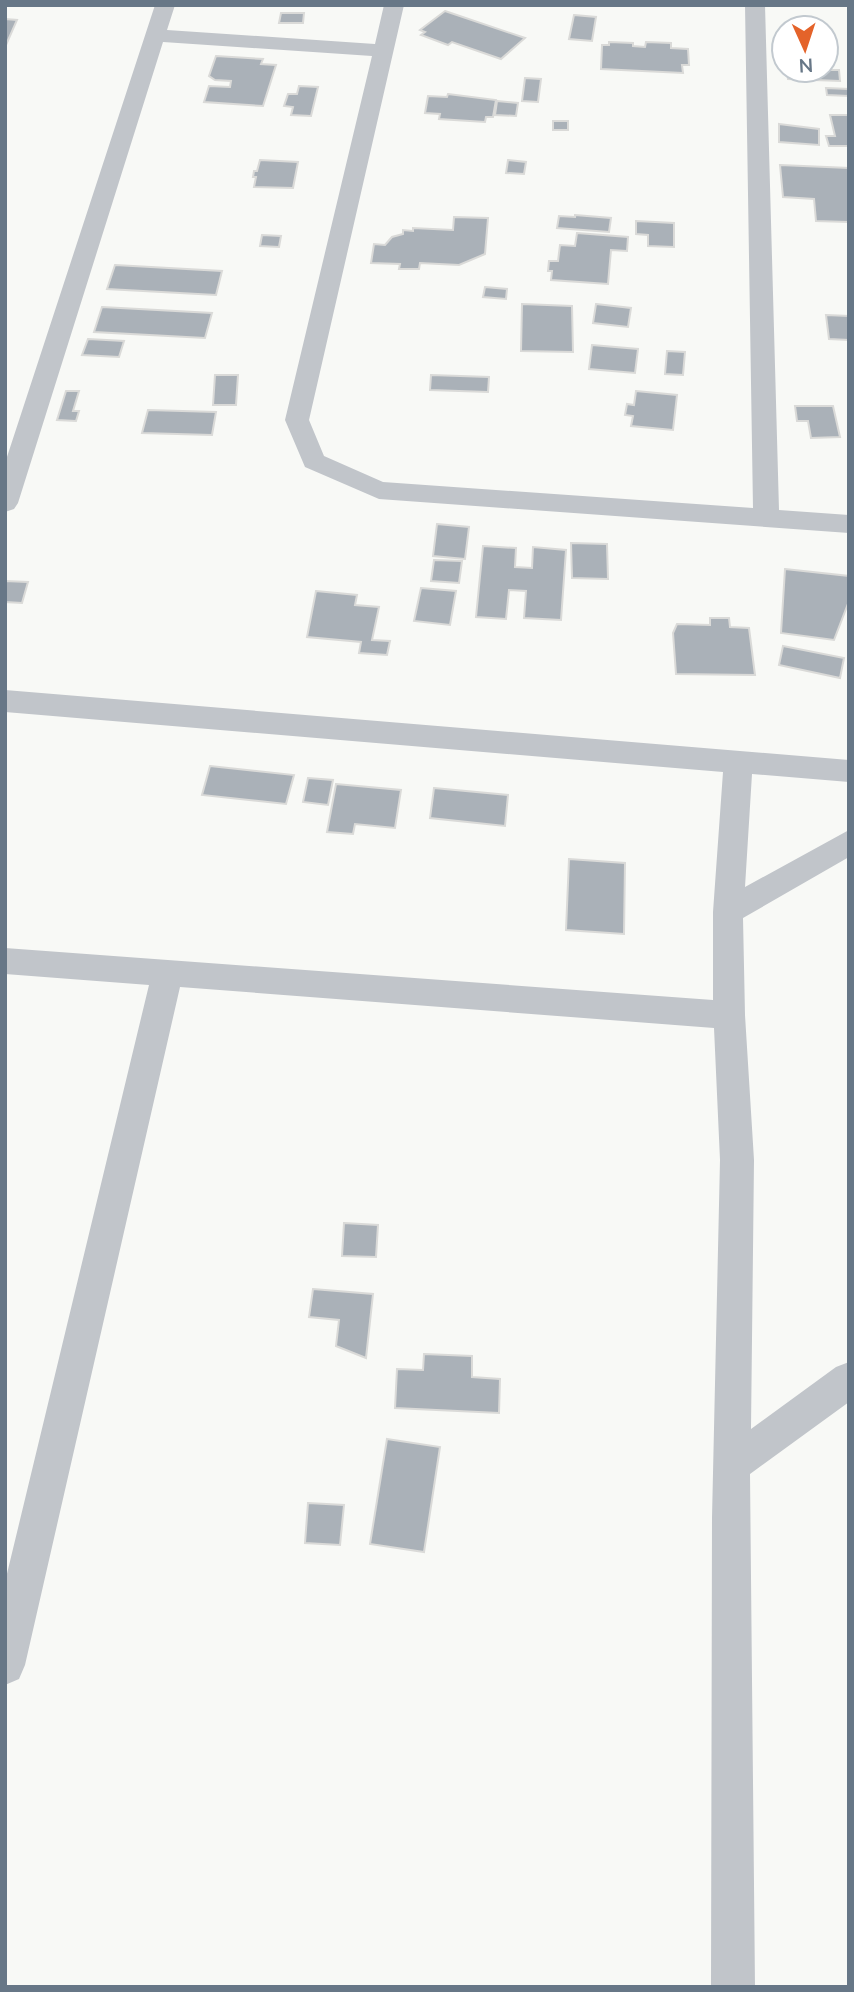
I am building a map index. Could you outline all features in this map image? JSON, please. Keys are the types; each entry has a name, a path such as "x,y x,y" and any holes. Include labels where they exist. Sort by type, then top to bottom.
{"street":[{"path":"5,503 165,5"},
{"path":"394,5 297,421 314,461 379,490 849,524"},
{"path":"755,5 766,518"},
{"path":"154,35 383,51"},
{"path":"5,701 849,771"},
{"path":"733,1987 732,1465 737,1160 729,1016 728,912 738,762"},
{"path":"728,912 849,842"},
{"path":"5,961 729,1016"},
{"path":"5,1665 169,973"},
{"path":"732,1465 849,1380"}],"building":[{"path":"445,11 525,38 501,59 452,42 448,45 421,35 425,32 420,30"},
{"path":"281,13 304,13 303,23 279,23"},
{"path":"574,15 596,17 592,41 569,39"},
{"path":"5,19 17,20 6,45 5,45"},
{"path":"609,42 633,43 633,46 645,47 646,42 671,43 671,48 688,49 689,65 682,65 683,73 601,69 602,45 609,45"},
{"path":"216,56 263,59 261,64 276,65 263,106 204,102 209,86 230,87 231,81 215,80 209,76"},
{"path":"525,78 541,79 538,102 522,101"},
{"path":"299,86 318,87 311,116 291,115 293,107 284,106 288,94 297,94"},
{"path":"826,88 849,89 849,96 827,95"},
{"path":"448,94 496,100 493,117 486,117 485,122 439,119 440,114 425,113 428,96 447,97"},
{"path":"497,101 518,103 516,116 495,115"},
{"path":"830,115 849,115 849,146 829,146 826,136 835,136"},
{"path":"553,121 568,121 568,130 553,130"},
{"path":"779,124 819,129 819,145 779,142"},
{"path":"260,160 298,162 293,188 254,187 254,171 257,171"},
{"path":"508,160 526,162 524,174 506,173"},
{"path":"780,165 849,168 848,222 816,221 814,199 783,197"},
{"path":"559,216 611,218 609,232 557,228"},
{"path":"454,217 488,218 485,254 459,265 420,263 419,269 399,269 400,264 371,263 374,244 385,245 392,237 403,234 403,230 413,231 413,228 453,230"},
{"path":"636,221 674,223 674,247 648,246 648,235 636,234"},
{"path":"577,233 628,237 627,251 611,250 608,284 551,280 549,261 558,261 560,245 575,246"},
{"path":"262,235 281,236 279,247 260,246"},
{"path":"115,265 222,271 216,295 107,289"},
{"path":"485,287 507,289 506,299 483,297"},
{"path":"522,304 572,306 573,352 521,351"},
{"path":"596,304 631,308 628,327 593,323"},
{"path":"102,307 212,313 205,338 94,332"},
{"path":"826,315 849,316 849,340 829,339"},
{"path":"88,339 124,341 119,357 82,355"},
{"path":"592,345 638,349 635,373 589,369"},
{"path":"667,351 685,352 683,375 665,374"},
{"path":"215,375 238,375 236,405 213,405"},
{"path":"431,375 489,377 488,392 430,390"},
{"path":"66,391 79,391 73,411 79,411 76,421 57,420"},
{"path":"636,391 677,395 673,430 631,426 633,416 625,415 627,404 634,405"},
{"path":"795,406 833,406 840,437 811,438 808,421 797,421"},
{"path":"148,410 216,412 212,435 142,433"},
{"path":"437,524 469,527 465,559 433,556"},
{"path":"571,543 607,544 608,579 572,578"},
{"path":"483,546 516,548 515,567 532,568 533,547 566,550 561,620 524,618 526,591 509,590 506,619 476,617"},
{"path":"434,560 462,561 459,583 431,581"},
{"path":"785,569 849,576 849,601 834,640 781,633"},
{"path":"5,581 28,582 22,603 5,602"},
{"path":"421,588 456,591 450,625 414,621"},
{"path":"316,591 357,595 355,605 379,607 372,640 390,641 387,655 359,653 361,642 307,637"},
{"path":"710,618 729,618 730,627 749,628 755,675 676,674 673,633 677,624 710,625"},
{"path":"783,646 844,658 840,678 779,665"},
{"path":"210,766 294,775 286,804 202,795"},
{"path":"308,778 333,780 328,805 303,802"},
{"path":"336,784 401,790 395,828 355,824 353,834 327,832"},
{"path":"434,788 508,795 505,826 430,818"},
{"path":"569,859 625,863 624,934 566,930"},
{"path":"344,1223 378,1225 376,1257 342,1256"},
{"path":"313,1289 373,1294 366,1358 336,1346 339,1320 309,1317"},
{"path":"424,1354 472,1356 472,1377 500,1379 499,1413 395,1408 397,1369 423,1370"},
{"path":"387,1439 440,1447 424,1552 370,1544"},
{"path":"308,1503 344,1505 340,1545 305,1543"}]}
